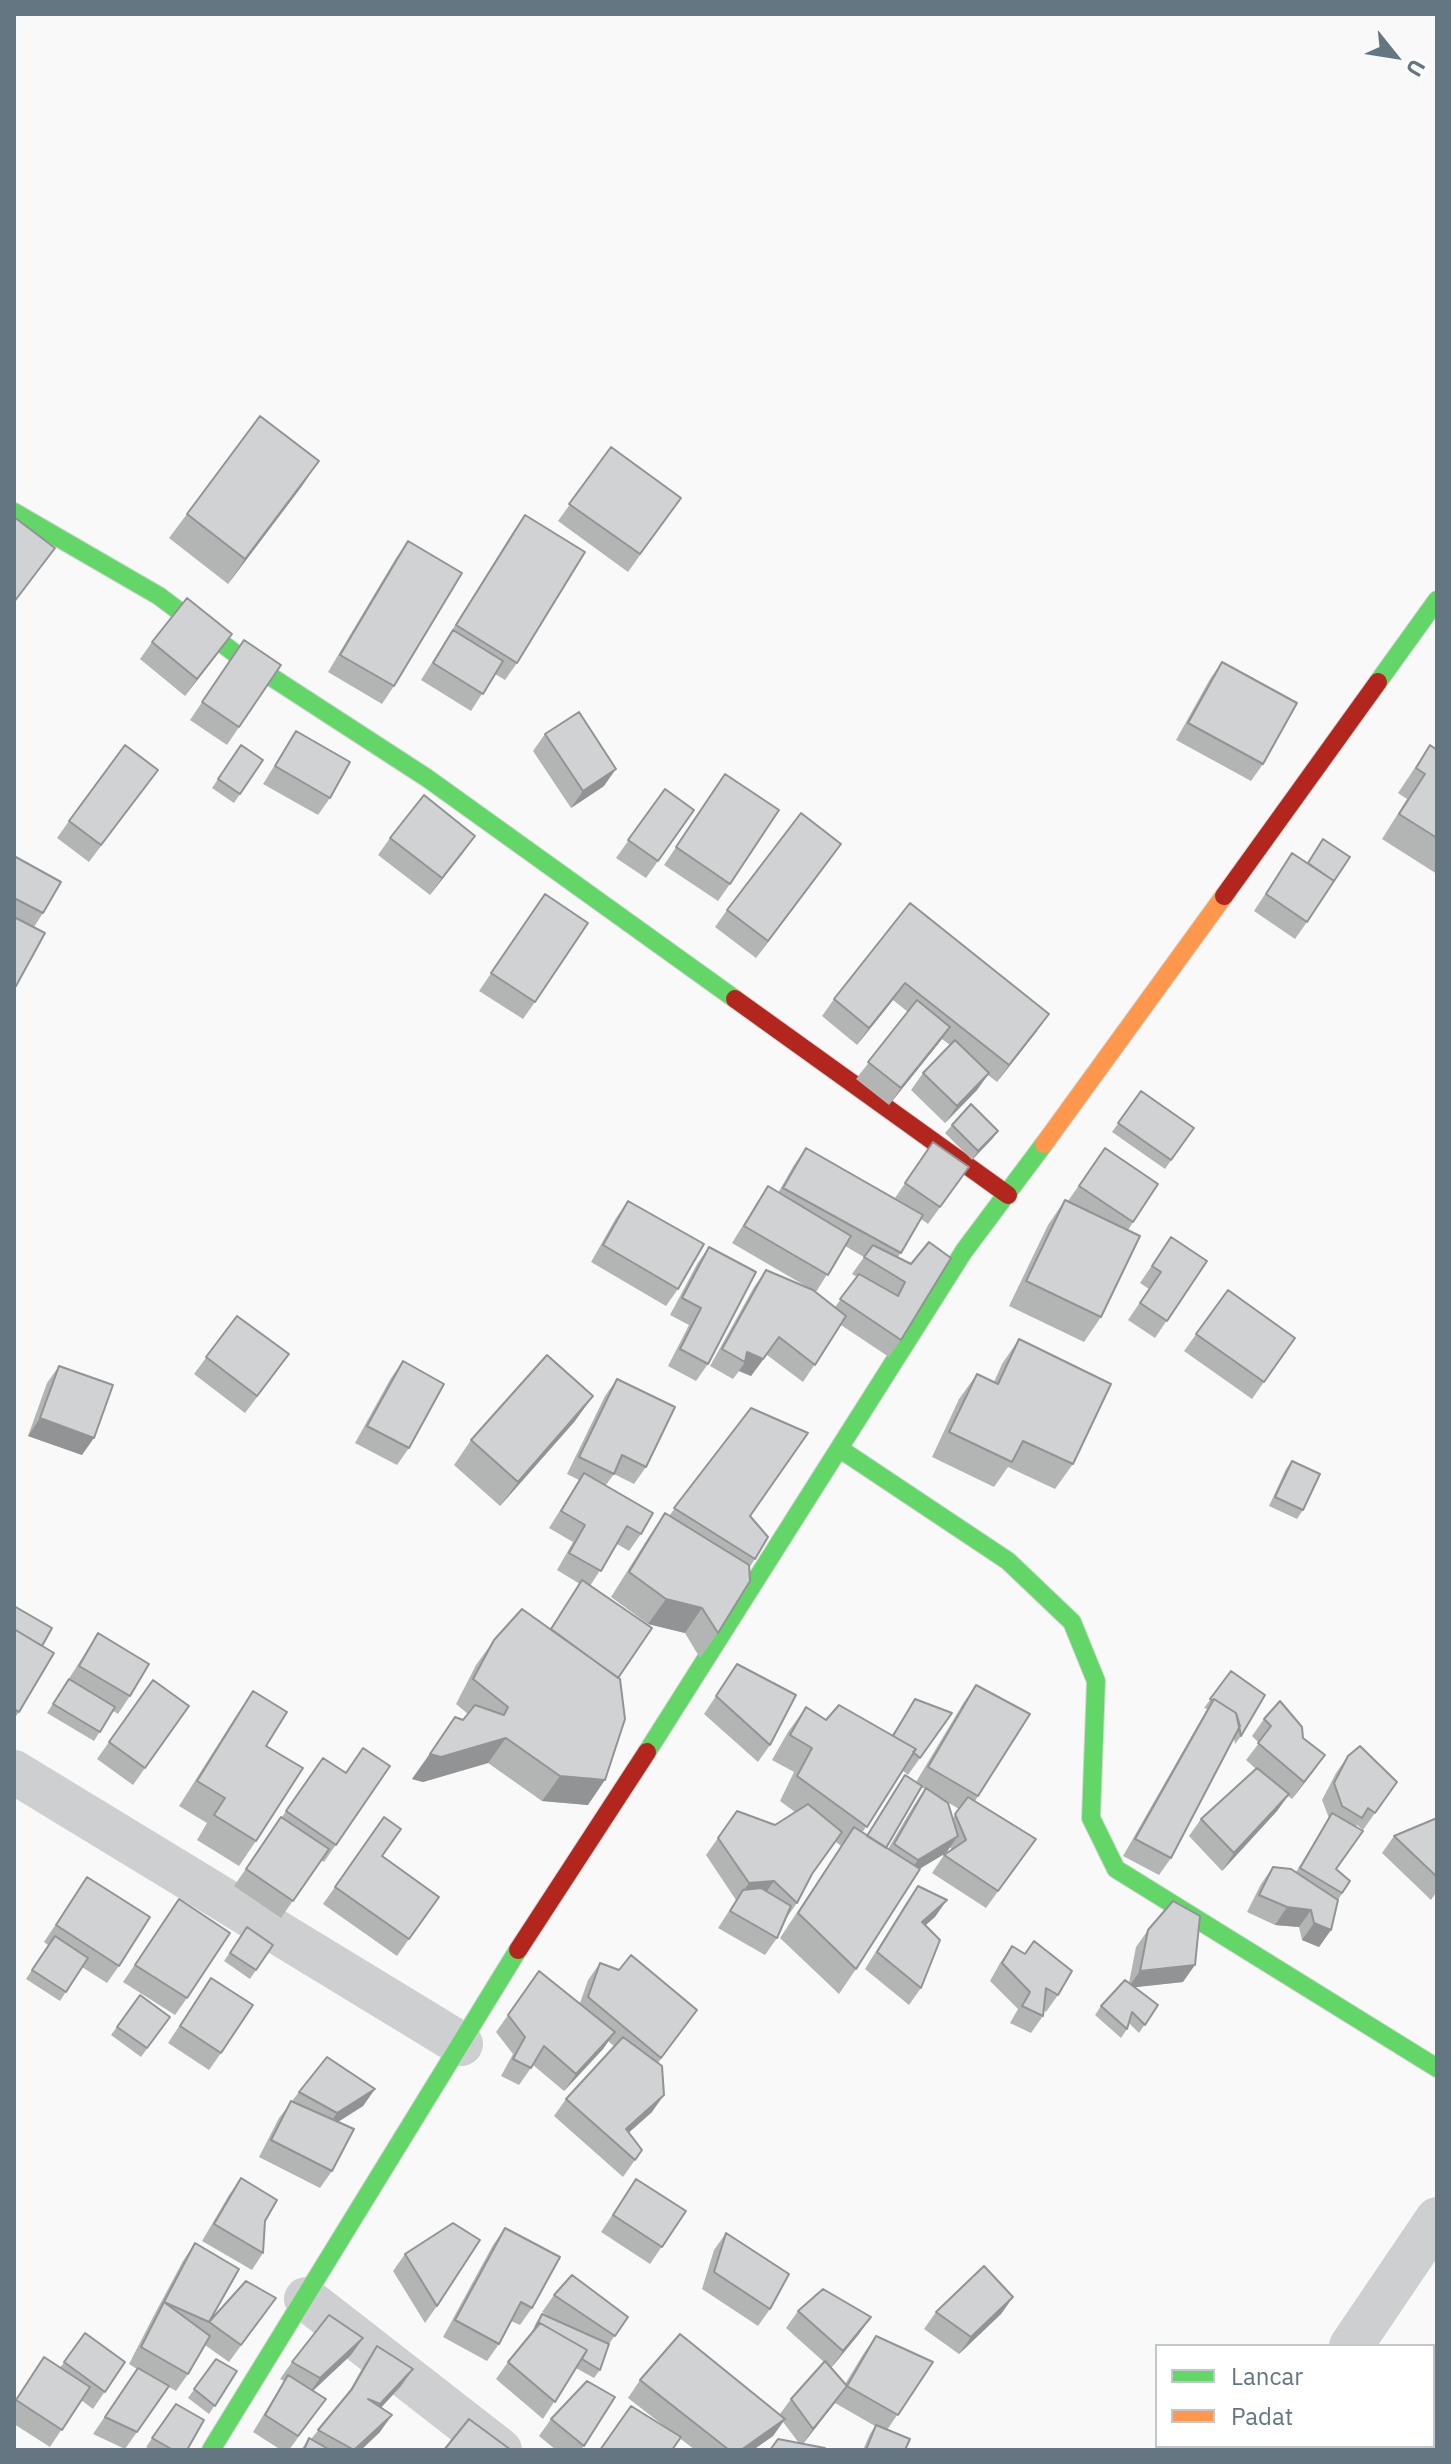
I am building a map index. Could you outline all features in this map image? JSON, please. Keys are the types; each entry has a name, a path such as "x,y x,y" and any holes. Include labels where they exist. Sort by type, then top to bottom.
{"street":[{"path":"14,512 94,556 216,635 236,654 427,778 1008,1195"},
{"path":"211,2450 461,2044 964,1251 1008,1195 1437,600"},
{"path":"840,1449 1008,1561 1072,1622 1096,1681 1091,1818 1116,1869 1437,2068"},
{"path":"14,1772 461,2044"},
{"path":"1352,2344 1437,2219"},
{"path":"306,2299 500,2450"}],"building":[{"path":"260,416 319,461 245,559 187,514"},
{"path":"611,447 681,498 640,554 569,504"},
{"path":"525,515 585,552 517,663 456,625"},
{"path":"14,517 55,548 14,602"},
{"path":"408,541 462,573 394,686 340,655"},
{"path":"187,598 232,634 197,679 152,642"},
{"path":"453,630 503,661 483,694 433,663"},
{"path":"244,640 281,665 239,727 202,702"},
{"path":"1222,662 1297,703 1263,764 1188,723"},
{"path":"579,712 616,769 583,791 545,734"},
{"path":"296,731 350,762 330,798 275,766"},
{"path":"125,745 158,770 101,845 69,821"},
{"path":"241,745 263,760 240,794 218,779"},
{"path":"1430,745 1437,750 1437,838 1399,814 1425,774 1416,768"},
{"path":"725,774 779,810 730,884 676,847"},
{"path":"665,789 694,810 658,861 628,840"},
{"path":"424,795 475,836 442,878 390,838"},
{"path":"801,813 841,844 768,941 727,910"},
{"path":"1323,839 1350,857 1334,881 1308,863"},
{"path":"1292,853 1334,881 1307,922 1266,894"},
{"path":"14,856 61,882 43,913 14,898"},
{"path":"545,894 588,923 535,1002 491,973"},
{"path":"910,903 1049,1014 1009,1065 905,983 869,1028 834,999"},
{"path":"14,917 45,933 16,986 14,984"},
{"path":"917,1000 950,1027 901,1088 868,1062"},
{"path":"955,1040 989,1073 957,1106 923,1073"},
{"path":"1141,1091 1194,1128 1171,1160 1118,1123"},
{"path":"971,1104 998,1131 978,1151 952,1125"},
{"path":"933,1142 969,1167 940,1207 905,1183"},
{"path":"806,1148 923,1215 901,1253 783,1188"},
{"path":"1105,1148 1158,1184 1133,1222 1079,1186"},
{"path":"768,1186 851,1236 828,1275 744,1226"},
{"path":"1065,1200 1140,1236 1101,1317 1026,1281"},
{"path":"628,1201 704,1244 678,1289 603,1245"},
{"path":"1171,1237 1207,1261 1167,1321 1140,1303 1161,1272 1152,1266"},
{"path":"929,1242 951,1258 901,1340 840,1299 859,1274 898,1296 905,1282 864,1257 873,1245 911,1264"},
{"path":"709,1247 756,1272 708,1364 680,1349 701,1308 682,1298"},
{"path":"766,1270 813,1290 846,1316 815,1365 779,1337 763,1359 747,1352 745,1362 722,1349"},
{"path":"1228,1290 1295,1338 1264,1382 1196,1334"},
{"path":"237,1316 289,1354 257,1396 206,1357"},
{"path":"1019,1339 1111,1384 1073,1464 1023,1441 1012,1462 949,1432 977,1374 998,1384"},
{"path":"547,1355 593,1396 518,1482 471,1440"},
{"path":"403,1361 444,1384 409,1448 367,1426"},
{"path":"59,1366 113,1385 94,1438 40,1418"},
{"path":"617,1379 675,1407 646,1467 622,1455 614,1474 579,1457"},
{"path":"751,1408 808,1433 750,1516 768,1537 755,1559 674,1508"},
{"path":"1292,1461 1320,1474 1303,1510 1275,1497"},
{"path":"584,1473 653,1513 641,1534 627,1526 601,1571 569,1553 585,1525 561,1511"},
{"path":"665,1513 749,1565 750,1581 718,1633 702,1608 666,1599 629,1572"},
{"path":"582,1580 652,1628 618,1678 551,1629"},
{"path":"14,1606 52,1628 42,1646 14,1629"},
{"path":"522,1609 620,1679 625,1719 605,1780 560,1776 506,1738 441,1757 430,1754 455,1717 463,1720 475,1705 504,1715 508,1707 473,1679 494,1640"},
{"path":"14,1629 54,1653 19,1712 14,1709"},
{"path":"98,1633 149,1664 130,1696 79,1666"},
{"path":"737,1664 796,1695 770,1745 716,1696"},
{"path":"1231,1671 1265,1695 1241,1736 1236,1713 1210,1699"},
{"path":"69,1679 115,1707 100,1732 53,1704"},
{"path":"153,1680 189,1706 145,1768 109,1742"},
{"path":"976,1685 1030,1714 978,1796 928,1767"},
{"path":"253,1691 287,1712 266,1746 303,1768 256,1841 214,1815 225,1798 197,1781"},
{"path":"915,1699 952,1713 920,1758 913,1752 916,1749 893,1736"},
{"path":"1214,1699 1236,1713 1240,1726 1171,1858 1135,1839"},
{"path":"1280,1701 1302,1727 1303,1738 1325,1755 1304,1782 1258,1743 1271,1726 1264,1719"},
{"path":"839,1705 916,1749 867,1827 797,1776 812,1748 790,1735 806,1707 826,1720"},
{"path":"1360,1746 1397,1782 1375,1813 1368,1808 1362,1818 1342,1806 1334,1783 1348,1756"},
{"path":"363,1748 390,1766 336,1845 286,1811 323,1758 346,1773"},
{"path":"1257,1768 1289,1794 1234,1853 1201,1819"},
{"path":"905,1775 922,1786 886,1848 867,1836"},
{"path":"926,1788 948,1803 958,1836 918,1860 894,1844"},
{"path":"968,1797 1036,1839 998,1891 944,1855 966,1840 955,1814"},
{"path":"808,1804 842,1832 812,1874 797,1903 774,1881 749,1883 718,1838 737,1811 775,1825"},
{"path":"1332,1813 1363,1831 1336,1869 1350,1881 1342,1893 1300,1868"},
{"path":"281,1817 329,1849 293,1901 246,1869"},
{"path":"384,1817 401,1829 382,1856 439,1897 409,1939 335,1887"},
{"path":"1437,1818 1437,1877 1394,1836"},
{"path":"854,1827 920,1869 856,1969 798,1913"},
{"path":"1273,1867 1291,1869 1338,1900 1331,1930 1314,1923 1311,1910 1287,1907 1259,1895"},
{"path":"87,1877 150,1917 119,1966 56,1925"},
{"path":"918,1886 947,1900 922,1922 940,1940 921,1988 877,1952"},
{"path":"761,1888 791,1906 777,1938 730,1911 743,1890"},
{"path":"179,1899 230,1933 187,1998 135,1965"},
{"path":"1173,1901 1200,1916 1195,1965 1140,1971 1148,1930"},
{"path":"247,1927 273,1945 256,1970 230,1953"},
{"path":"55,1936 88,1958 66,1992 32,1970"},
{"path":"1034,1941 1072,1971 1058,1995 1046,1988 1043,2016 1022,2006 1030,1992 1002,1963 1012,1946 1025,1954"},
{"path":"631,1955 697,2010 661,2058 588,1997 600,1963 619,1970"},
{"path":"539,1971 615,2032 576,2074 544,2046 531,2068 513,2059 525,2037 508,2015"},
{"path":"211,1978 253,2005 221,2053 180,2026"},
{"path":"1125,1980 1158,2005 1145,2025 1132,2012 1127,2029 1101,2006"},
{"path":"140,1995 170,2017 147,2048 117,2027"},
{"path":"623,2037 662,2066 664,2095 626,2129 642,2150 635,2160 566,2099"},
{"path":"327,2057 375,2089 337,2113 299,2092"},
{"path":"291,2101 354,2129 332,2171 271,2140"},
{"path":"241,2178 277,2200 265,2221 263,2253 214,2224"},
{"path":"636,2179 686,2211 662,2247 613,2215"},
{"path":"453,2223 480,2240 437,2306 405,2254"},
{"path":"505,2228 560,2257 532,2308 521,2302 499,2344 455,2320"},
{"path":"726,2233 789,2274 770,2309 714,2272"},
{"path":"195,2243 239,2269 209,2322 164,2302"},
{"path":"984,2266 1013,2297 971,2337 936,2312"},
{"path":"572,2275 628,2317 615,2336 554,2295"},
{"path":"246,2281 276,2298 241,2345 209,2322"},
{"path":"823,2289 871,2317 843,2351 798,2311"},
{"path":"164,2302 210,2336 188,2374 141,2347"},
{"path":"542,2314 609,2344 600,2370 582,2359 587,2350 540,2323 535,2329"},
{"path":"329,2315 363,2338 320,2378 292,2362"},
{"path":"540,2323 587,2350 555,2402 508,2362"},
{"path":"85,2333 125,2362 105,2392 64,2362"},
{"path":"680,2334 785,2419 741,2450 729,2450 640,2380"},
{"path":"876,2336 933,2362 898,2415 847,2386"},
{"path":"377,2346 413,2369 380,2404 368,2399 392,2415 354,2450 318,2430 352,2389"},
{"path":"44,2357 90,2387 62,2430 16,2400"},
{"path":"216,2359 237,2371 215,2406 194,2389"},
{"path":"825,2361 847,2386 813,2429 791,2399"},
{"path":"138,2368 169,2386 137,2432 105,2417"},
{"path":"288,2375 326,2399 298,2436 265,2415"},
{"path":"587,2381 615,2397 584,2446 551,2419"},
{"path":"176,2404 204,2420 187,2450 173,2450 152,2438"},
{"path":"631,2406 681,2437 672,2450 600,2450"},
{"path":"469,2419 511,2450 444,2450"},
{"path":"876,2425 910,2439 905,2450 866,2450"},
{"path":"309,2438 330,2450 304,2450"},
{"path":"778,2439 825,2448 770,2450"}],"traffic: fast":[{"path":"14,512 159,596 236,654 427,778 735,999"},
{"path":"1378,682 1437,600"},
{"path":"647,1752 964,1251 1044,1144"},
{"path":"840,1449 1008,1561 1072,1622 1096,1681 1091,1818 1116,1869 1437,2068"},
{"path":"211,2450 518,1950"}],"traffic: slow":[{"path":"1044,1144 1224,896"}],"traffic: jam":[{"path":"1224,896 1378,682"},
{"path":"735,999 1008,1195"},
{"path":"518,1950 647,1752"}]}
